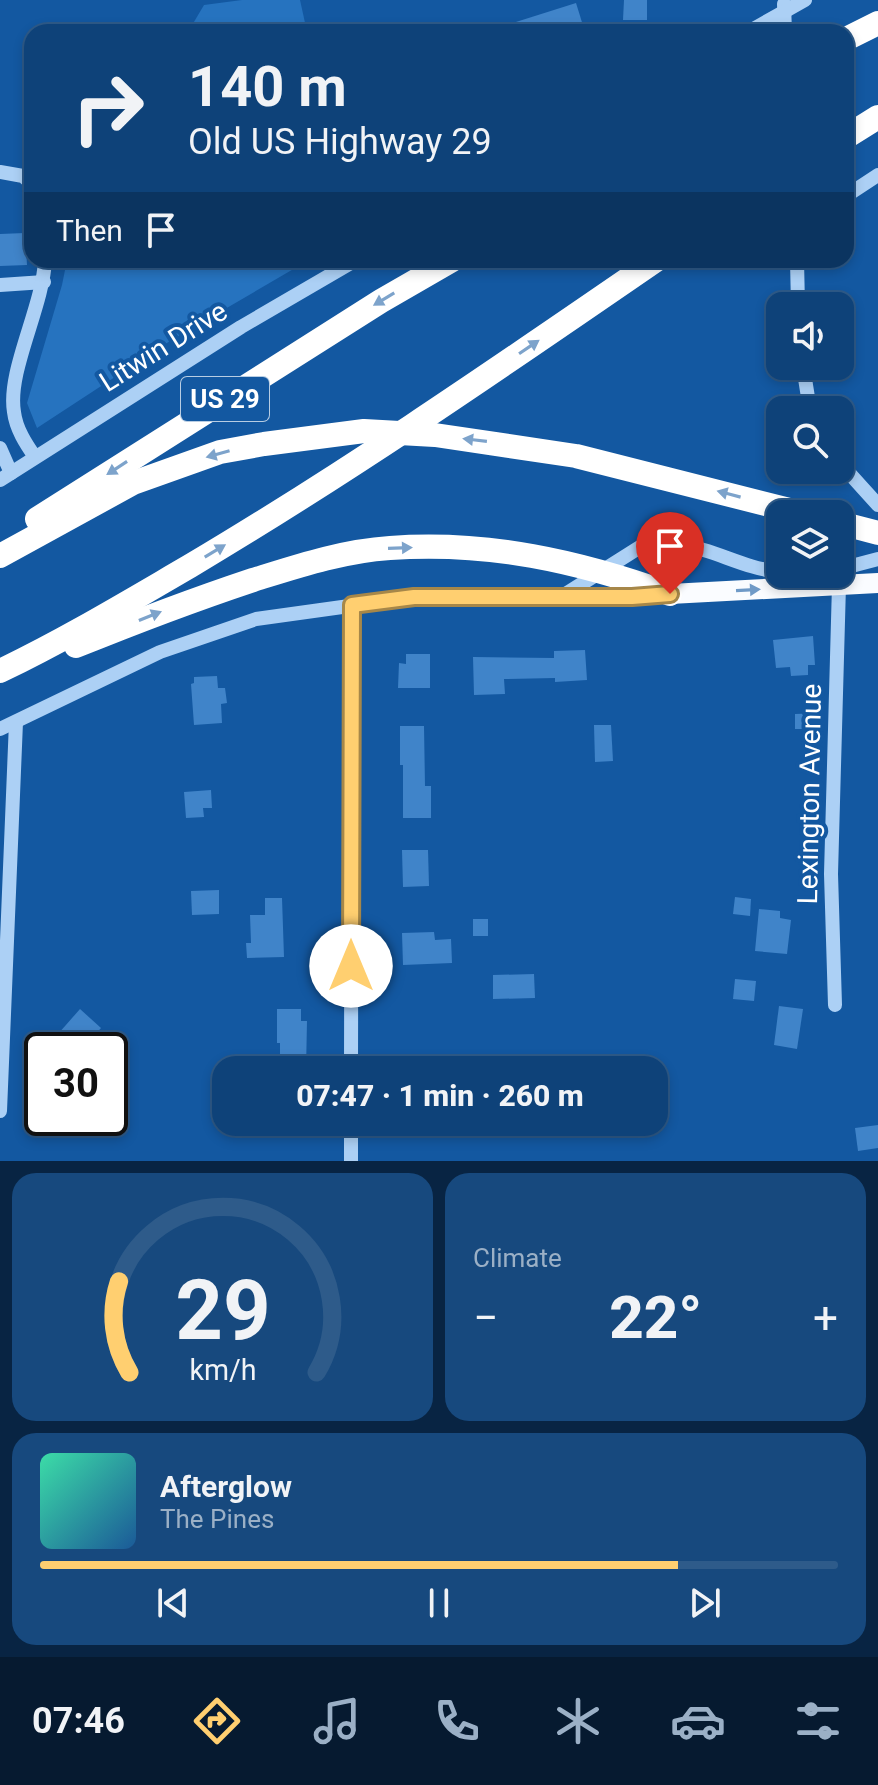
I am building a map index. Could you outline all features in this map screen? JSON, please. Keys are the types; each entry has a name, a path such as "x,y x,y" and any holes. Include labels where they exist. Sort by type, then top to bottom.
{"highway":[{"path":"854,35 878,23"},
{"path":"854,132 878,117"},
{"name":"US 29","path":"0,543 368,309 438,268"},
{"path":"0,674 133,600 333,479 644,268"},
{"path":"0,556 133,483 220,452 364,431 450,437 576,456 766,504"},
{"path":"854,527 878,533"},
{"path":"0,674 170,607 314,560 387,548 466,546 548,559 604,571 670,594"}],"main road":[{"path":"854,579 878,583"},
{"path":"670,594 766,584"}],"street":[{"path":"759,24 784,5 805,0"},
{"path":"0,172 24,177"},
{"path":"854,191 878,175"},
{"path":"35,457 21,436 13,411 17,374 44,282 45,268"},
{"name":"Litwin Drive","path":"5,476 241,327 342,268"},
{"path":"797,268 798,292"},
{"path":"0,285 44,282"},
{"path":"0,448 5,476"},
{"path":"854,478 878,505"},
{"path":"563,595 640,547 669,542 692,545 766,568"},
{"path":"854,570 878,559"},
{"path":"878,575 878,583"},
{"name":"Lexington Avenue","path":"835,1005 831,874 839,588"},
{"path":"0,729 160,652 256,619 414,597 632,597 670,594"},
{"path":"351,1056 352,605"},
{"path":"0,1111 16,722"},
{"path":"351,1136 351,1161"}],"shaded area":[{"path":"242,0 300,0 305,24 193,24 204,5"},
{"path":"65,268 295,268 170,341 37,428 27,403"}],"building":[{"path":"624,0 647,0 647,20 623,20"},
{"path":"576,3 583,24 510,24"},
{"path":"24,233 24,265 0,266 0,234"},
{"path":"813,636 815,665 808,665 808,675 791,676 790,667 776,668 773,640"},
{"path":"585,650 587,680 504,679 505,694 474,695 473,657 554,658 554,651"},
{"path":"406,654 430,654 430,688 398,688 399,663 406,664"},
{"path":"217,676 218,688 225,688 227,703 221,704 222,723 194,725 191,684 194,677"},
{"path":"822,713 822,729 795,729 795,714"},
{"path":"594,725 611,725 613,761 595,762"},
{"path":"400,726 424,726 425,786 431,786 431,818 403,818"},
{"path":"211,790 212,808 203,808 204,817 186,818 184,792"},
{"path":"402,850 428,850 429,886 403,887"},
{"path":"219,890 219,914 192,915 191,891"},
{"path":"735,897 751,899 750,916 733,914"},
{"path":"265,898 282,898 284,957 247,958 246,943 251,943 250,915 265,915"},
{"path":"759,909 780,911 780,918 791,920 787,954 755,951"},
{"path":"473,919 488,919 488,936 473,936"},
{"path":"434,932 435,940 451,939 452,963 403,965 402,933"},
{"path":"534,974 535,998 493,999 493,975"},
{"path":"735,979 756,981 754,1001 733,999"},
{"path":"779,1006 803,1009 797,1049 774,1045"},
{"path":"80,1009 101,1028 98,1032 60,1032"},
{"path":"277,1009 301,1009 301,1021 307,1021 306,1056 280,1056 280,1043 277,1043"},
{"path":"878,1125 878,1148 858,1151 855,1128"}],"route":[{"path":"351,966 352,605 414,597 632,597 670,594"}]}
